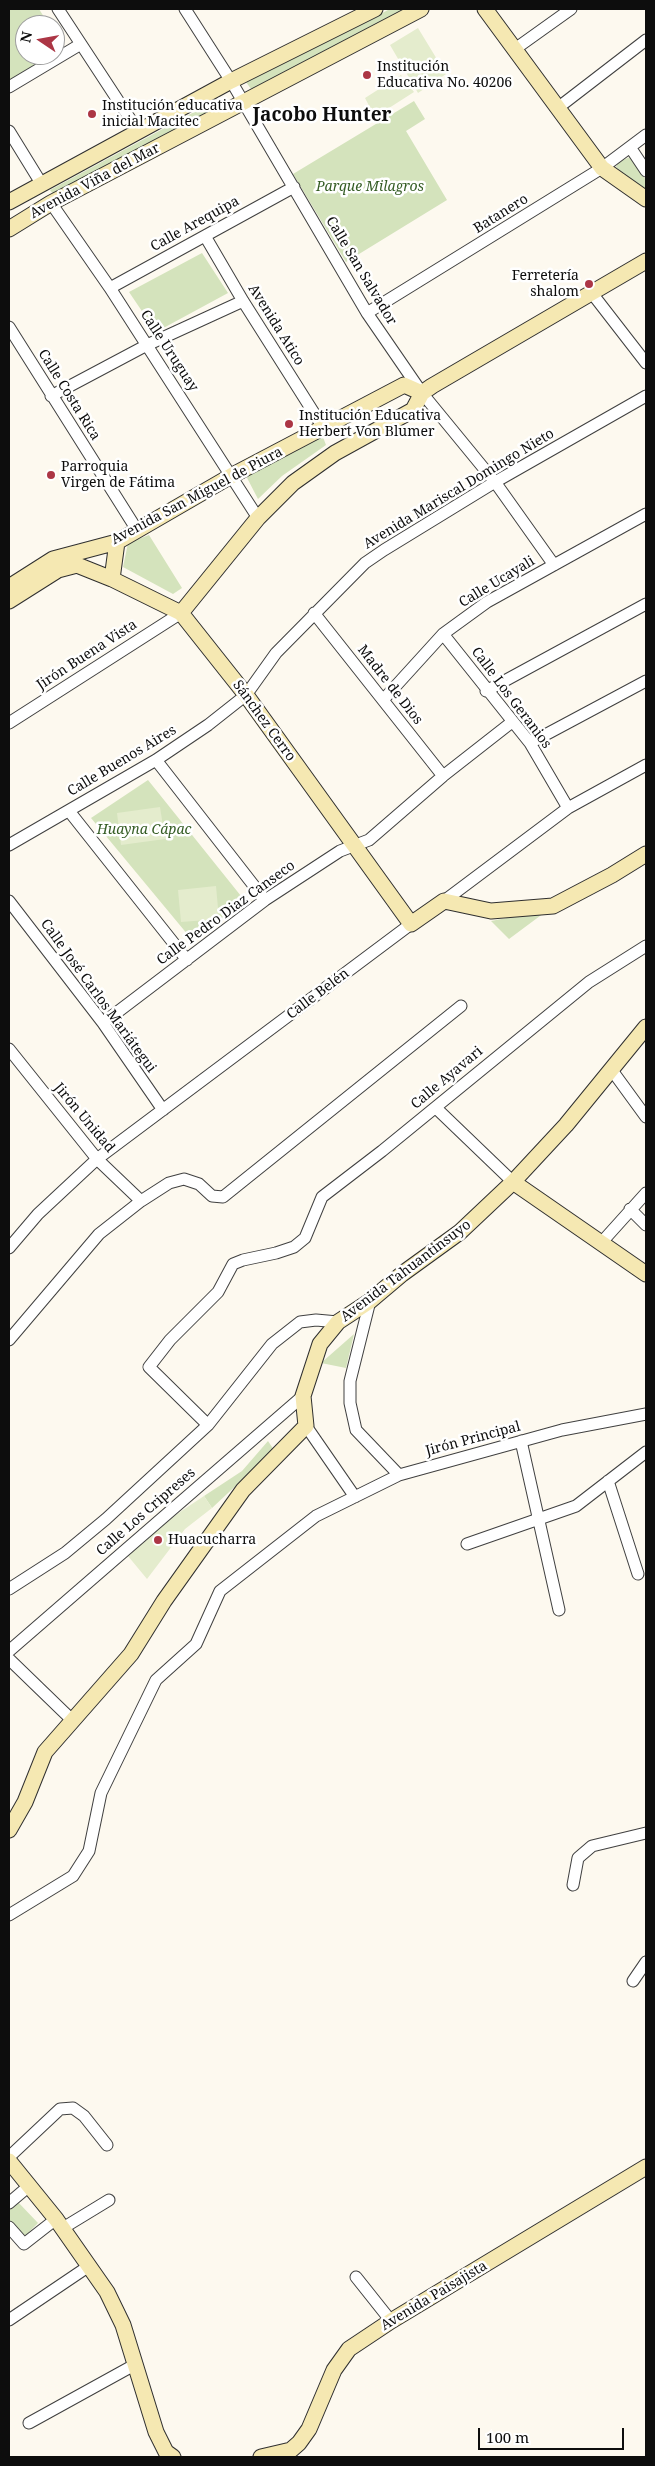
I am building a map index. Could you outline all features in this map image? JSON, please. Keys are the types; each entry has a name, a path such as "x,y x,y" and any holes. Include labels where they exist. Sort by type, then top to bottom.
{"street":[{"path":"58,9 138,131"},
{"name":"Calle San Salvador","path":"185,9 244,102 368,313 422,393 495,482 554,565"},
{"name":"Avenida Viña del Mar","path":"9,202 138,131 375,9"},
{"name":"Avenida Viña del Mar","path":"9,229 51,203 421,9"},
{"path":"485,9 602,168 646,199"},
{"path":"515,49 571,9"},
{"path":"558,107 646,40"},
{"path":"9,87 81,44"},
{"path":"9,131 41,183"},
{"name":"Batanero","path":"368,313 602,168 646,135"},
{"path":"630,147 646,171"},
{"name":"Calle Arequipa","path":"110,288 294,187"},
{"name":"Calle Uruguay","path":"51,203 110,288 258,518"},
{"name":"Avenida Atico","path":"205,236 243,301 324,429"},
{"path":"181,613 258,518 293,483 335,453 413,410 422,393 646,261"},
{"path":"591,292 646,363"},
{"path":"51,396 147,346 243,301"},
{"name":"Calle Costa Rica","path":"9,327 13,343 51,396 137,530"},
{"name":"Avenida San Miguel de Piura","path":"76,558 117,542 231,476 324,429 404,385 422,393"},
{"name":"Avenida Mariscal Domingo Nieto","path":"246,695 276,653 365,563 495,482 646,396"},
{"name":"Calle Ucayali","path":"383,700 443,634 487,602 645,516"},
{"path":"112,579 117,542"},
{"path":"9,587 53,559 76,558"},
{"path":"9,601 76,558"},
{"name":"Sánchez Cerro","path":"76,558 112,579 181,613 246,695 411,924"},
{"path":"486,691 646,604"},
{"name":"Jirón Buena Vista","path":"9,723 181,613"},
{"name":"Madre de Dios","path":"314,613 443,776"},
{"name":"Calle Los Geranios","path":"443,634 486,691 530,743 568,808"},
{"path":"530,743 646,681"},
{"name":"Calle Buenos Aires","path":"9,845 156,760 208,725 246,695"},
{"name":"Calle Pedro Diaz Canseco","path":"102,1023 264,900 340,851 369,840 443,776 512,722"},
{"path":"156,760 264,900"},
{"name":"Calle Belén","path":"9,1248 38,1214 97,1159 568,808 646,764"},
{"path":"69,811 187,960"},
{"path":"444,901 491,910 553,906 612,875 646,854"},
{"name":"Calle José Carlos Mariátegui","path":"9,900 102,1023 163,1110"},
{"name":"Calle Ayavari","path":"208,1425 149,1367 170,1340 218,1292 233,1264 294,1247 305,1238 322,1197 436,1108 589,982 646,946"},
{"path":"9,1340 99,1234 141,1201 169,1183 184,1179 199,1184 212,1196 223,1197 461,1006"},
{"name":"Avenida Tahuantinsuyo","path":"306,1426 303,1396 320,1344 338,1322 370,1301 402,1274 460,1232 512,1182 566,1125 646,1027"},
{"name":"Jirón Unidad","path":"9,1049 97,1159 141,1201"},
{"path":"611,1069 646,1117"},
{"path":"436,1108 512,1182 646,1274"},
{"path":"601,1243 646,1193"},
{"path":"630,1209 646,1224"},
{"path":"370,1301 350,1381 350,1403 356,1430 399,1475"},
{"path":"9,1589 65,1553 208,1425 272,1344 300,1322 316,1320 338,1322"},
{"name":"Calle Los Cripreses","path":"9,1651 303,1396"},
{"name":"Jirón Principal","path":"9,1915 74,1876 89,1851 101,1793 156,1680 196,1644 220,1591 316,1516 399,1475 562,1430 646,1414"},
{"path":"9,1830 25,1802 45,1752 131,1654 164,1601 242,1490 306,1426 355,1497"},
{"path":"521,1441 559,1610"},
{"path":"467,1544 576,1506 646,1452"},
{"path":"608,1481 638,1574"},
{"path":"9,1659 72,1720"},
{"path":"573,1885 578,1858 592,1846 646,1833"},
{"path":"633,1981 646,1962"},
{"path":"107,2145 84,2116 73,2108 60,2108 9,2159 59,2224 115,2307 136,2364 156,2432 169,2456"},
{"name":"Avenida Paisajista","path":"261,2457 290,2450 299,2443 309,2428 334,2370 349,2350 391,2321 646,2167"},
{"path":"9,2204 29,2186"},
{"path":"9,2227 24,2244 59,2224 109,2200"},
{"path":"9,2320 89,2266"},
{"path":"356,2276 391,2321"},
{"path":"29,2423 136,2364"}],"green space":[{"path":"9,9 39,9 43,15 15,15 15,65 34,65 9,81"},
{"path":"390,9 408,9 251,89 246,82"},
{"path":"418,28 446,74 418,93 390,45"},
{"path":"401,75 414,92 375,117 365,98"},
{"path":"220,98 223,104 53,194 50,190"},
{"name":"Parque Milagros","path":"414,101 425,119 406,131 447,200 346,262 293,174"},
{"path":"630,157 646,180 646,194 616,167 618,162"},
{"path":"202,253 228,293 156,332 129,292"},
{"path":"321,432 326,445 282,476 258,499 245,474"},
{"path":"149,535 182,588 173,594 123,567 128,543"},
{"name":"Huayna Cápac","path":"148,780 245,901 193,941 91,818"},
{"path":"160,807 165,839 121,845 117,813"},
{"path":"216,886 219,919 181,922 178,890"},
{"path":"548,910 509,939 491,921"},
{"path":"354,1334 346,1368 321,1363"},
{"path":"268,1441 274,1450 212,1508 204,1496 242,1471"},
{"name":"Huacucharra","path":"204,1496 212,1508 185,1529 147,1579 123,1550"},
{"path":"17,2201 38,2223 24,2237 9,2221 9,2209"}],"place":[{"name":"Institución Educativa No. 40206","path":"367,75"},
{"name":"Institución educativa inicial Macitec","path":"92,114"},
{"name":"Ferretería shalom","path":"589,284"},
{"name":"Institución Educativa Herbert Von Blumer","path":"289,424"},
{"name":"Parroquia Virgen de Fátima","path":"51,475"},
{"name":"Huacucharra","path":"158,1540"}],"district":[{"name":"Jacobo Hunter","path":"322,116"}]}
